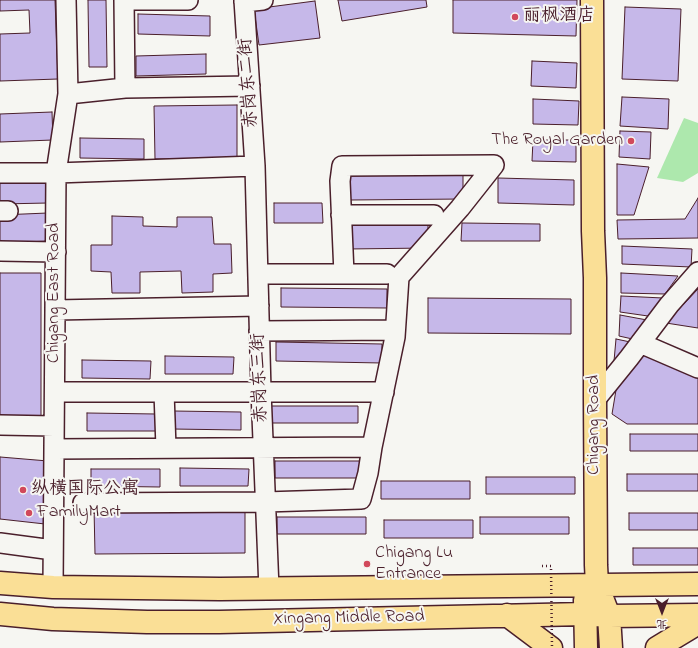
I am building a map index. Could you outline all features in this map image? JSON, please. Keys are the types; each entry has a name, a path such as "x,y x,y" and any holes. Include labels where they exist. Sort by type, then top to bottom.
{"main road":[{"name":"Chigang Road","path":"586,648 585,614 591,585 595,400 592,0"},
{"name":"Chigang Road","path":"593,231 586,296 591,585 609,616 611,648"},
{"name":"Xingang Middle Road","path":"0,583 53,587 148,589 698,584"},
{"path":"53,587 53,619"},
{"name":"Xingang Middle Road","path":"0,614 53,619 147,622 219,622 585,614 609,616 698,615"},
{"path":"507,616 552,648"},
{"path":"657,648 698,623"}],"street":[{"name":"Chigang East Road","path":"53,587 56,173 68,94 66,0"},
{"path":"124,0 125,88"},
{"path":"127,0 188,0"},
{"path":"244,1 263,0"},
{"name":"赤岗东二街","path":"244,1 255,166"},
{"path":"68,94 125,88 250,86"},
{"path":"83,503 265,502 360,499 368,473 395,330 399,277 460,208 494,164 342,166 340,181 344,274"},
{"path":"0,172 56,173 255,166"},
{"name":"赤岗东三街","path":"255,166 259,331 269,589"},
{"path":"341,215 434,215"},
{"path":"0,251 56,252"},
{"path":"595,400 669,305 698,272"},
{"path":"258,274 387,274"},
{"path":"55,310 259,306"},
{"path":"259,331 395,330"},
{"path":"640,343 698,368"},
{"path":"55,392 384,392"},
{"path":"164,392 166,448"},
{"path":"0,425 54,426"},
{"path":"54,449 372,447"},
{"path":"0,543 54,550"}],"path":[{"path":"542,566 551,566 552,648"}],"green space":[{"path":"684,118 698,123 698,173 683,182 657,178"}],"building":[{"path":"0,0 55,0 58,79 0,81 0,34 30,33 29,10 0,11"},
{"path":"88,0 106,0 107,67 89,67"},
{"path":"338,0 426,0 427,7 342,21"},
{"name":"丽枫酒店","path":"453,0 577,0 576,36 453,33"},
{"path":"315,1 320,38 259,45 254,9"},
{"path":"625,7 681,9 678,81 622,79"},
{"path":"138,14 210,16 210,36 138,34"},
{"path":"206,54 206,74 136,76 136,56"},
{"path":"532,61 577,63 576,88 531,86"},
{"path":"622,97 669,99 668,129 620,126"},
{"path":"533,99 579,101 578,125 533,124"},
{"path":"237,105 237,159 155,159 154,106"},
{"path":"52,112 53,140 0,142 0,114"},
{"path":"620,131 651,132 650,159 619,157"},
{"path":"80,138 144,139 144,159 80,158"},
{"path":"533,140 576,140 576,162 532,161"},
{"path":"617,164 649,167 634,215 617,215"},
{"path":"463,172 463,199 350,200 350,173"},
{"path":"498,178 574,180 574,205 498,203"},
{"path":"47,181 48,203 0,204 0,182"},
{"path":"698,198 698,238 618,239 617,220 685,219"},
{"path":"274,203 322,203 323,223 274,223"},
{"path":"48,213 49,241 0,243 0,215"},
{"path":"112,216 143,217 143,226 177,227 177,217 212,217 214,244 231,244 232,273 213,274 213,292 182,293 181,271 140,272 140,293 112,293 111,272 91,271 91,245 112,245"},
{"path":"462,223 540,224 540,241 461,241"},
{"path":"428,224 428,248 347,249 347,225"},
{"path":"622,246 692,249 691,267 622,264"},
{"path":"0,273 41,273 41,418 0,418"},
{"path":"621,273 678,276 665,294 621,293"},
{"path":"281,288 387,289 387,308 281,307"},
{"path":"698,289 698,328 666,323"},
{"path":"621,296 663,298 648,316 620,312"},
{"path":"428,298 571,299 571,334 428,333"},
{"path":"620,315 647,320 637,340 619,336"},
{"path":"616,339 635,343 622,364 614,361"},
{"path":"276,342 382,344 382,363 276,361"},
{"path":"641,354 698,376 698,424 627,424 612,414 616,390"},
{"path":"165,356 234,357 233,374 165,374"},
{"path":"82,360 151,361 150,379 82,378"},
{"path":"269,406 358,406 358,423 269,423"},
{"path":"173,411 241,412 241,430 172,429"},
{"path":"87,413 156,414 156,431 87,431"},
{"path":"630,434 698,434 698,451 630,451"},
{"name":"纵横国际公寓","path":"0,457 48,461 45,524 0,519"},
{"path":"275,461 364,461 364,478 275,478"},
{"path":"180,468 249,469 248,486 180,486"},
{"path":"91,469 160,469 160,487 91,486"},
{"path":"627,474 698,474 698,491 627,491"},
{"path":"486,477 575,477 575,494 486,494"},
{"path":"381,481 470,481 470,499 381,499"},
{"path":"245,507 245,553 95,554 94,508"},
{"path":"629,513 698,513 698,530 629,530"},
{"path":"277,517 366,517 366,534 277,534"},
{"path":"480,517 569,517 569,534 480,534"},
{"path":"384,520 473,520 473,538 384,538"},
{"path":"633,548 698,548 698,565 633,565"}],"place":[{"name":"丽枫酒店","path":"515,17"},
{"name":"The Royal Garden","path":"631,141"},
{"name":"纵横国际公寓","path":"23,490"},
{"name":"FamilyMart","path":"29,513"},
{"name":"Chigang Lu Entrance","path":"367,564"}]}
